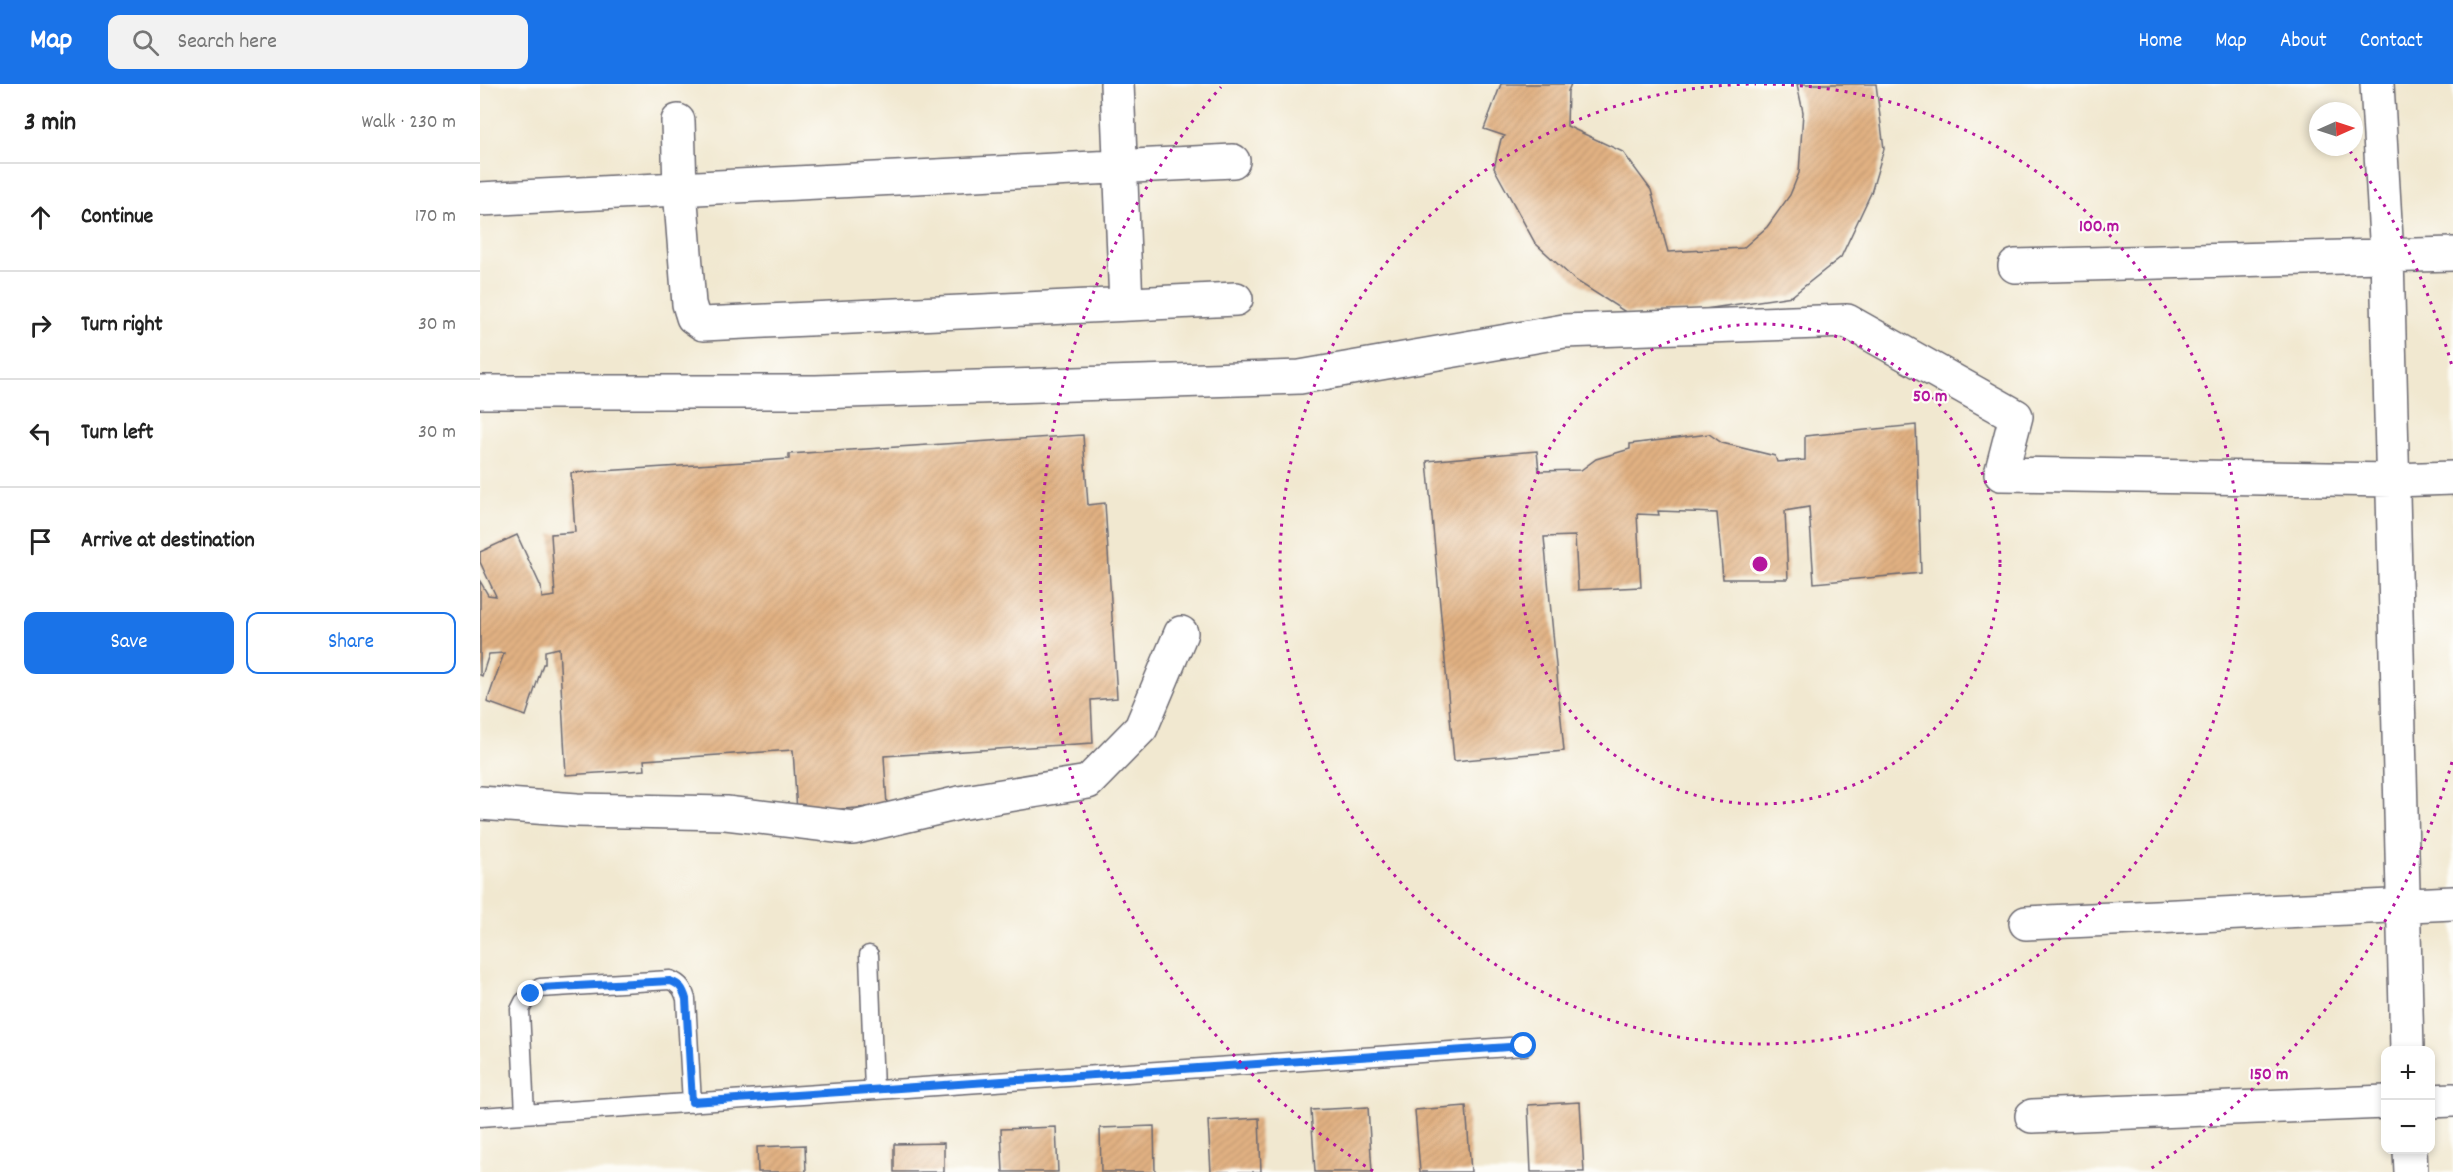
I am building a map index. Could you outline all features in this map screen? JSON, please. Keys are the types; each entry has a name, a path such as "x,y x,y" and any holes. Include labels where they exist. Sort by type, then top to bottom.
{"street":[{"path":"1117,84 1126,304"},
{"path":"2377,84 2387,256 2407,1046"},
{"path":"678,121 680,189 689,304 693,317 703,324 1236,299"},
{"path":"480,199 1233,161"},
{"path":"2015,266 2453,254"},
{"path":"480,392 816,392 1300,377 1564,331 1848,321 2016,416 2001,474 2393,480 2453,478"},
{"path":"480,803 577,810 726,813 853,828 958,803 1088,782 1141,728 1181,633"},
{"path":"2026,923 2453,903"},
{"path":"2435,1101 2453,1101"},
{"path":"2032,1116 2381,1102"},
{"path":"2410,1154 2410,1172"}],"lane":[{"path":"868,955 873,1090"},
{"path":"525,1114 520,1010 524,1002 540,988 670,981 677,983 686,999 692,1102"},
{"path":"480,1117 1524,1046"}],"building":[{"path":"1501,84 1571,84 1568,91 1567,126 1623,152 1651,190 1668,252 1743,248 1767,227 1790,195 1799,173 1803,112 1797,84 1876,84 1884,149 1871,193 1841,257 1792,296 1692,311 1627,313 1575,280 1535,243 1494,168 1501,139 1505,136 1484,129"},
{"path":"1916,425 1921,573 1814,583 1809,507 1785,511 1788,579 1723,579 1717,513 1658,511 1659,515 1637,514 1641,587 1578,590 1575,536 1544,537 1564,751 1454,761 1427,461 1537,451 1539,471 1581,470 1596,459 1630,449 1630,444 1709,434 1722,443 1775,456 1777,462 1805,460 1805,436"},
{"path":"1083,435 1088,505 1105,503 1117,698 1091,700 1093,743 884,756 887,806 797,812 793,750 644,760 645,770 566,775 559,648 545,651 545,664 543,664 526,716 487,702 504,653 489,654 482,676 480,675 480,581 488,595 496,596 480,562 480,552 517,535 541,587 542,598 555,596 551,534 575,532 571,473 789,459 789,454"},
{"path":"1580,1102 1584,1172 1531,1172 1528,1105"},
{"path":"1466,1106 1471,1172 1420,1172 1415,1110"},
{"path":"1368,1107 1372,1172 1315,1172 1311,1110"},
{"path":"1259,1118 1261,1172 1211,1172 1208,1121"},
{"path":"1154,1126 1155,1172 1101,1172 1100,1128"},
{"path":"1056,1127 1058,1172 1003,1172 1001,1129"},
{"path":"944,1143 944,1172 894,1172 894,1144"},
{"path":"805,1145 806,1172 758,1172 757,1147"}],"route":[{"path":"531,994 540,988 670,981 677,983 686,999 692,1102 1524,1046"}]}
